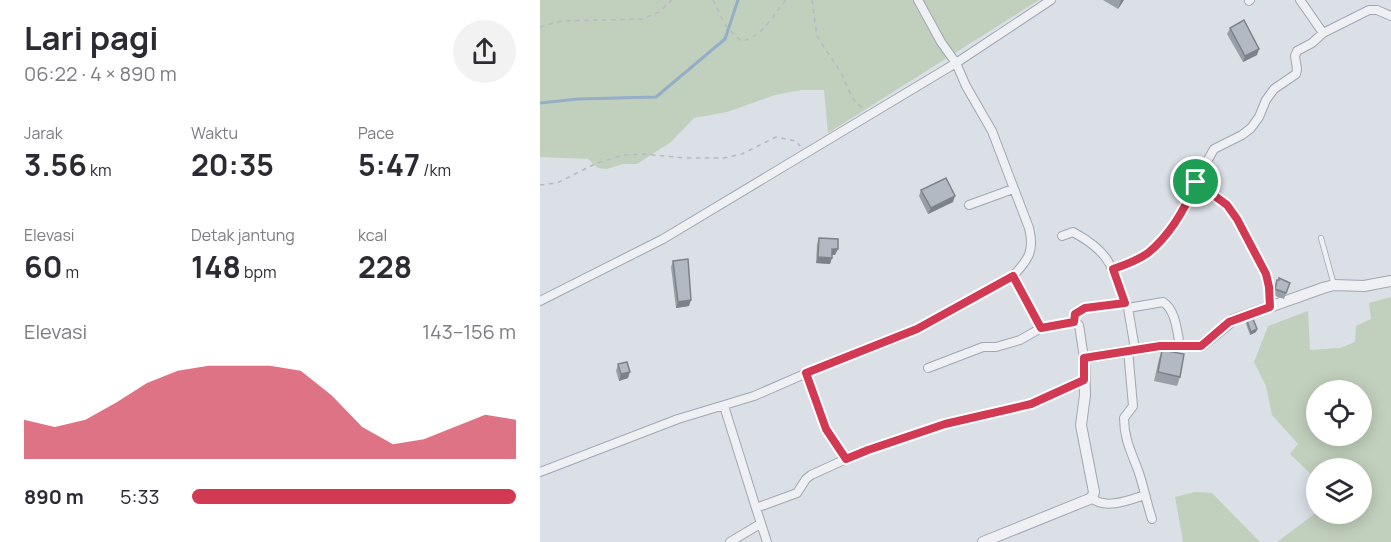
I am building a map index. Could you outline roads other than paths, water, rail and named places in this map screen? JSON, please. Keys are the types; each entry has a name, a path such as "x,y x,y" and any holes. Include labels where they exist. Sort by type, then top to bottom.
{"street":[{"path":"540,472 678,418 724,406 776,388 806,373 917,329 1013,276 1027,261 1031,244 1029,228 992,131 966,86 956,63 940,42 918,0"},
{"path":"540,300 663,239 956,63 1052,0"},
{"path":"1300,0 1323,33"},
{"path":"1113,269 1147,253 1158,243 1188,202 1214,149 1251,128 1257,122 1266,100 1274,89 1296,74 1297,51 1312,43 1323,33 1369,10 1377,10 1391,16"},
{"path":"1196,182 1227,205 1237,219 1266,274 1270,307"},
{"path":"969,205 1013,189"},
{"path":"1062,236 1076,234 1105,255 1127,305 1133,406 1124,418 1124,424 1129,452 1138,471 1152,519"},
{"path":"1013,276 1041,328"},
{"path":"1084,358 1131,350 1201,346 1229,322 1334,285 1364,286 1391,281"},
{"path":"1074,322 1075,314 1085,308 1163,303 1168,305 1172,313 1180,346"},
{"path":"928,368 983,347 996,347 1020,340 1041,328 1074,322 1079,325 1084,358 1081,425 1094,492 1092,498 983,542"},
{"path":"806,373 826,429 846,459"},
{"path":"756,508 797,493 806,479 812,475 868,450 945,424 1031,404 1084,380"},
{"path":"724,406 767,542"},
{"path":"1092,498 1098,502 1108,503 1145,495"},
{"path":"730,542 760,524"}],"lane":[{"path":"1321,238 1334,285"}],"waterway":[{"path":"540,103 578,99 656,97 725,39 738,0"}]}
